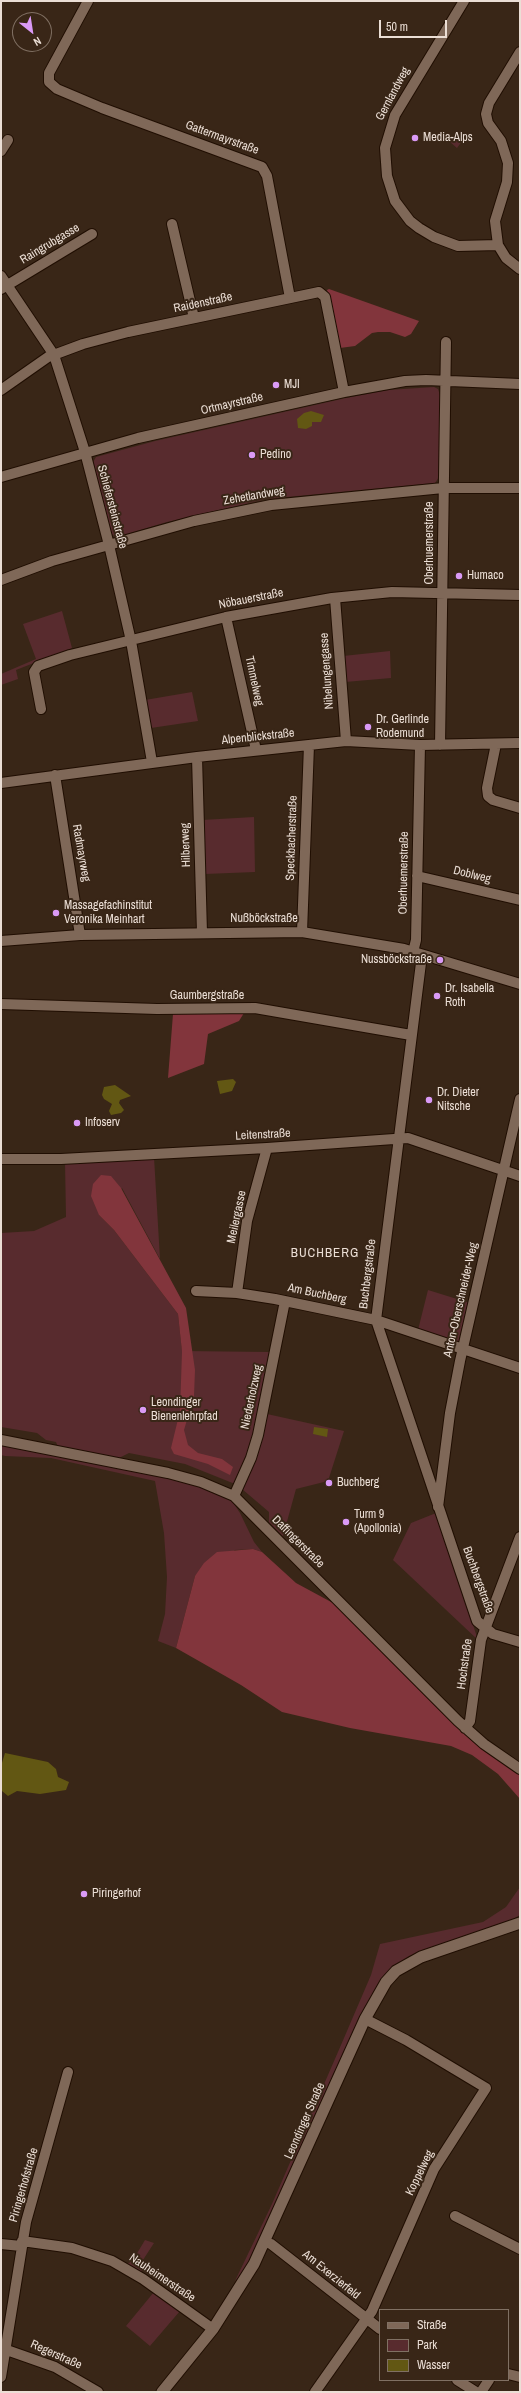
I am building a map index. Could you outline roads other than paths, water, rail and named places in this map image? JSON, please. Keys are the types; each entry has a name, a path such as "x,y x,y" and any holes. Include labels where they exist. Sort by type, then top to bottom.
{"street":[{"name":"Gattermayrstraße","path":"88,1 49,73 49,82 57,89 102,108 262,167 267,176 290,298"},
{"name":"Gernlandweg","path":"464,1 395,115 385,148 386,176 392,194 401,209 412,223 426,233 458,246 498,245"},
{"path":"520,52 489,104 486,114 488,123 501,141 508,163 507,182 495,221 498,245 506,258 520,269"},
{"path":"1,151 8,140"},
{"path":"172,224 194,318"},
{"name":"Raingrubgasse","path":"4,287 92,234"},
{"name":"Schiefersteinstraße","path":"1,276 4,287 54,355 85,452 109,545 131,640 152,762"},
{"name":"Raidenstraße","path":"1,390 48,357 119,334 315,292 324,295 344,392"},
{"name":"Oberhuemerstraße","path":"440,745 446,342"},
{"name":"Ortmayrstraße","path":"1,477 85,452 344,392 405,381 520,384"},
{"name":"Zehetlandweg","path":"1,580 52,561 109,545 226,513 271,505 443,488 520,488"},
{"name":"Nöbauerstraße","path":"41,709 34,672 38,666 70,655 226,617 335,598 392,592 442,595 520,595"},
{"name":"Nibelungengasse","path":"335,598 346,741"},
{"name":"Timmelweg","path":"226,617 256,750"},
{"name":"Alpenblickstraße","path":"1,783 197,756 346,741 420,745 520,743"},
{"path":"496,744 487,788 488,796 493,800 520,808"},
{"name":"Speckbacherstraße","path":"302,932 309,745"},
{"name":"Oberhuemerstraße","path":"417,953 420,745"},
{"name":"Hilberweg","path":"197,756 202,933"},
{"name":"Radmayrweg","path":"55,775 80,935"},
{"name":"Doblweg","path":"417,876 520,900"},
{"name":"Nußböckstraße","path":"1,941 80,935 302,932 417,953 520,984"},
{"name":"Buchbergstraße","path":"417,953 411,1035 376,1320 477,1621 485,1627"},
{"name":"Gaumbergstraße","path":"1,1004 157,1009 255,1008 411,1035"},
{"name":"Anton-Oberschneider-Weg","path":"438,1508 450,1412 503,1170 520,1100"},
{"name":"Leitenstraße","path":"1,1159 61,1159 267,1148 408,1138 520,1176"},
{"name":"Meilergasse","path":"237,1293 247,1221 267,1148"},
{"name":"Am Buchberg","path":"196,1290 237,1293 285,1301 376,1320 520,1368"},
{"name":"Niederholzweg","path":"234,1496 250,1458 258,1434 285,1301"},
{"name":"Daffingerstraße","path":"1,1440 168,1473 201,1482 234,1496 465,1728 520,1769"},
{"name":"Hochstraße","path":"465,1728 470,1721 481,1640 520,1537"},
{"path":"485,1627 493,1634 520,1642"},
{"name":"Leondinger Straße","path":"162,2392 213,2330 242,2286 265,2242 365,2019 386,1982 408,1963 433,1952 520,1923"},
{"name":"Koppelweg","path":"315,2392 372,2311 434,2169 486,2088 427,2052 365,2019"},
{"name":"Piringerhofstraße","path":"1,2377 4,2349 22,2243 68,2072"},
{"path":"455,2216 520,2249"},
{"name":"Am Exerzierfeld","path":"265,2242 271,2244 379,2328"},
{"name":"Nauheimerstraße","path":"1,2244 22,2243 72,2248 112,2261 132,2272 213,2330"},
{"name":"Regerstraße","path":"4,2349 55,2367 98,2392"},
{"path":"459,2381 476,2392"},
{"path":"481,2392 488,2381"}],"water":[{"path":"311,411 324,415 321,422 312,422 312,426 306,429 298,428 297,419 304,413"},
{"path":"233,1079 236,1082 232,1091 220,1094 217,1081"},
{"path":"115,1085 131,1096 120,1100 119,1103 124,1110 121,1113 111,1115 109,1111 112,1104 104,1099 102,1095 104,1087"},
{"path":"314,1427 328,1429 327,1437 313,1434"},
{"path":"5,1753 48,1762 56,1769 58,1777 69,1782 66,1790 40,1794 17,1791 8,1796 2,1791 1,1785 1,1766"}],"place":[{"name":"Media-Alps","path":"415,138"},
{"name":"MJI","path":"276,385"},
{"name":"Pedino","path":"252,455"},
{"name":"Humaco","path":"459,576"},
{"name":"Dr. Gerlinde Rodemund","path":"368,727"},
{"name":"Massagefachinstitut Veronika Meinhart","path":"56,913"},
{"name":"Nussböckstraße","path":"440,960"},
{"name":"Dr. Isabella Roth","path":"437,996"},
{"name":"Dr. Dieter Nitsche","path":"429,1100"},
{"name":"Infoserv","path":"77,1123"},
{"name":"Leondinger Bienenlehrpfad","path":"143,1410"},
{"name":"Buchberg","path":"329,1483"},
{"name":"Turm 9 (Apollonia)","path":"346,1522"},
{"name":"Piringerhof","path":"84,1894"}],"district":[{"name":"BUCHBERG","path":"325,1254"}]}
